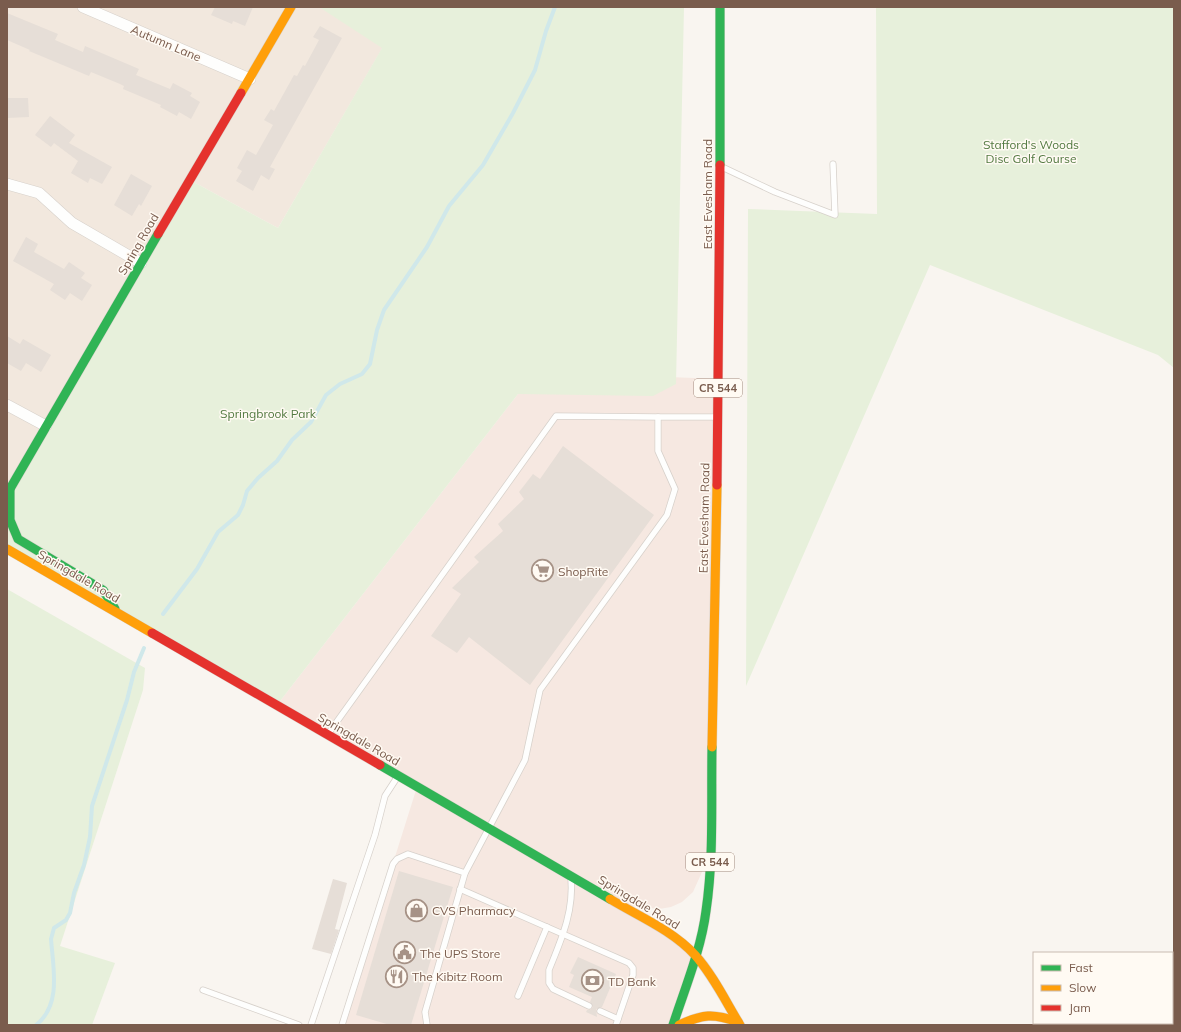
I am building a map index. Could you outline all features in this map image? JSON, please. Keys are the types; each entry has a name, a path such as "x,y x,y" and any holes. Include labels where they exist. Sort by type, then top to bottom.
{"main road":[{"name":"Spring Road","path":"9,491 291,7"},
{"name":"East Evesham Road","path":"673,1025 695,955 706,912 710,868 717,417 720,7"},
{"path":"9,491 8,515 10,527 18,539 103,590 117,612"},
{"name":"Springdale Road","path":"7,549 672,935 695,955 719,989 739,1024"},
{"path":"679,1025 708,1014 718,1014 739,1024"}],"street":[{"name":"Autumn Lane","path":"83,7 250,78"},
{"path":"7,184 39,193 72,223 141,263"},
{"path":"7,405 46,426"}],"lane":[{"path":"718,165 775,192 835,215 834,164"},
{"path":"327,735 556,416 717,417"},
{"path":"427,1025 425,1012 465,873 525,760 540,690 667,515 675,489 658,451 658,417"},
{"path":"311,1025 375,835 385,796 398,776"},
{"path":"342,1025 393,864 397,859 408,854 465,873"},
{"path":"570,876 571,906 563,934 549,970 549,983 553,989 588,1006"},
{"path":"460,889 632,966 633,975 617,1022 600,1011"},
{"path":"518,996 547,927"},
{"path":"203,990 300,1025"}],"shaded area":[{"path":"7,7 329,7 391,33 278,228 190,180 7,494"},
{"path":"518,371 719,379 711,852 693,892 682,902 671,907 659,909 624,905 695,955 673,1025 342,1025 417,787 277,705 518,394"}],"green space":[{"name":"Springbrook Park","path":"319,7 684,7 676,384 653,396 518,394 277,705 7,549 7,494 190,180 278,228 382,48"},
{"name":"Stafford's Woods Disc Golf Course","path":"876,7 1174,7 1174,368 1158,355 930,265 746,686 748,209 877,214"},
{"path":"7,589 145,668 143,690 60,946 115,963 92,1025 7,1025"}],"building":[{"path":"215,7 253,7 245,26 233,21 232,24 211,15"},
{"path":"7,13 58,34 55,40 83,52 85,46 139,69 136,75 170,89 173,83 192,93 190,96 200,102 191,119 179,112 177,116 160,107 161,105 123,89 124,86 120,84 91,72 89,76 29,51 30,50 7,40"},
{"path":"320,26 342,38 270,167 275,169 269,180 261,175 253,191 236,181 242,171 237,168 247,150 256,155 273,125 264,120 271,109 274,111 294,75 297,76 303,65 305,66 319,40 313,37"},
{"path":"7,98 28,98 29,117 7,118"},
{"path":"50,116 75,135 69,143 112,167 102,184 90,178 88,183 71,173 78,161 54,143 51,147 35,135"},
{"path":"131,174 152,186 141,206 139,204 132,216 114,205"},
{"path":"26,237 38,244 34,252 64,269 69,262 85,273 81,278 92,285 82,301 70,293 65,300 50,290 54,284 13,261"},
{"path":"7,336 20,344 23,339 51,355 41,372 26,363 21,371 7,363"},
{"name":"ShopRite","path":"563,446 654,515 530,685 469,637 457,653 431,636 461,594 452,588 479,562 474,557 503,531 498,524 524,499 519,492 533,474 540,479"},
{"path":"399,871 453,887 411,1025 390,1025 356,1015"},
{"path":"333,879 347,883 335,929 339,930 331,954 312,949"},
{"name":"TD Bank","path":"578,957 616,974 602,1007 596,1009 597,1017 586,1012 593,1007 590,1002 592,997 569,987 574,975 570,973"}],"waterway":[{"path":"163,614 197,569 218,532 238,515 247,491 258,478 277,461 292,440 311,422 326,395 340,384 362,374 370,364 377,330 384,310 427,247 449,206 483,165 513,113 535,70 546,31 555,7"},
{"path":"36,1025 44,1017 50,1007 53,996 54,973 51,939 54,928 66,920 70,913 74,893 84,865 90,837 92,806 127,700 134,672 144,648"}],"traffic: fast":[{"path":"720,7 720,165"},
{"path":"7,494 158,234"},
{"path":"10,488 10,520 18,539 103,590 115,609"},
{"path":"673,1025 697,954 704,926 709,891 712,829 712,747"},
{"path":"380,765 610,899"}],"traffic: slow":[{"path":"241,93 291,7"},
{"path":"712,747 717,485"},
{"path":"7,549 152,633"},
{"path":"610,899 654,924 686,946 708,971 740,1025"},
{"path":"679,1025 708,1016 722,1017 738,1022"}],"traffic: jam":[{"path":"158,234 241,93"},
{"path":"717,485 720,165"},
{"path":"152,633 380,765"}],"place":[{"name":"ShopRite","path":"542,571"},
{"name":"CVS Pharmacy","path":"417,910"},
{"name":"The UPS Store","path":"404,953"},
{"name":"The Kibitz Room","path":"397,976"},
{"name":"TD Bank","path":"592,981"}]}
